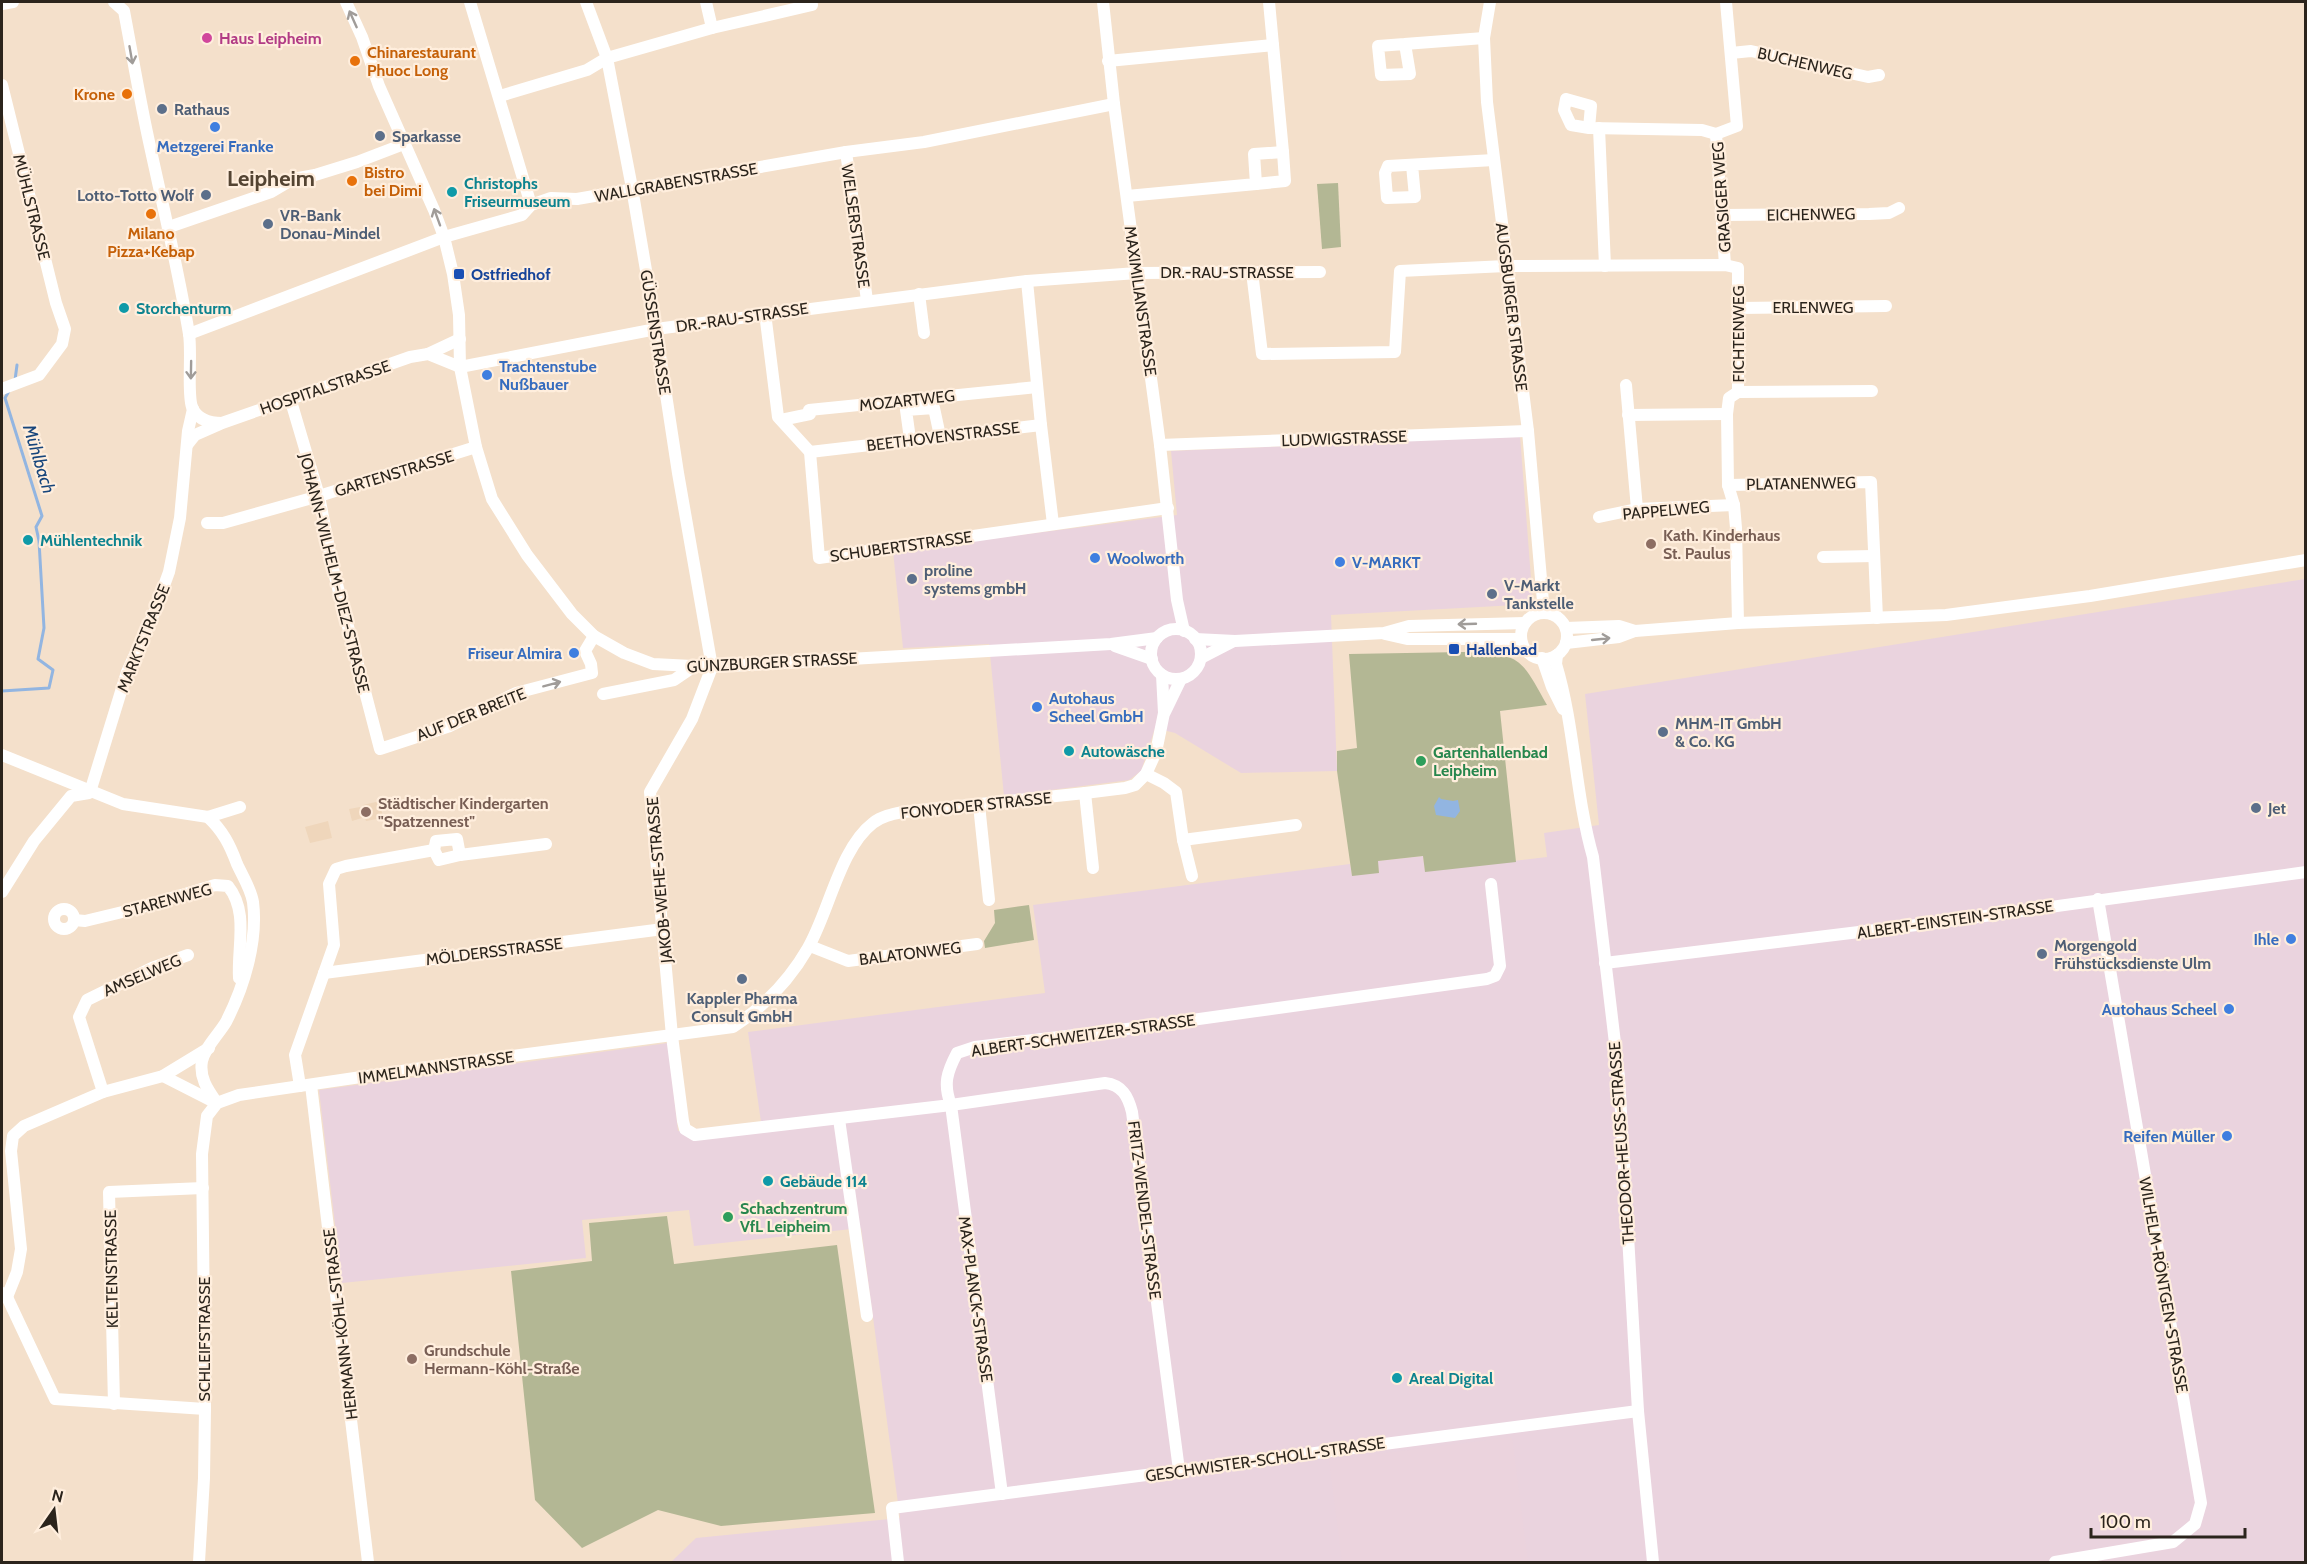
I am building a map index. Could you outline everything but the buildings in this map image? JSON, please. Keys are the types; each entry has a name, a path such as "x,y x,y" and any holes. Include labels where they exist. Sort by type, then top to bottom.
{"street":[{"path":"2,4 13,2"},
{"name":"MARKTSTRASSE","path":"90,792 127,672 154,614 169,572 180,518 187,445 196,413 190,401 189,334 169,226 131,56 125,6 114,2"},
{"name":"GÜNZBURGER STRASSE","path":"346,2 444,237 455,283 460,367 476,447 492,499 520,544 572,614 594,636 624,653 653,664 693,667 1111,644 1157,638"},
{"path":"470,2 531,205"},
{"name":"GÜSSENSTRASSE","path":"586,2 607,58 632,188 712,667"},
{"path":"706,2 712,28"},
{"name":"MAXIMILIANSTRASSE","path":"1103,2 1108,61 1161,445 1177,600 1185,631"},
{"path":"1127,196 1285,181 1269,2"},
{"name":"AUGSBURGER STRASSE","path":"1490,2 1484,38 1487,102 1528,431 1544,613"},
{"name":"GRASIGER WEG","path":"1725,265 1716,134 1737,126 1726,2"},
{"path":"500,96 587,70 607,58 811,3"},
{"path":"1405,44 1484,38"},
{"path":"1108,61 1273,45"},
{"name":"BUCHENWEG","path":"1731,53 1751,51 1868,77 1879,75"},
{"name":"MÜHLSTRASSE","path":"2,85 56,303 65,329 62,344 39,375 20,384 2,388"},
{"name":"WALLGRABENSTRASSE","path":"189,334 444,237 522,215 531,205 551,198 577,199 846,152 924,142 1114,104"},
{"path":"1605,266 1594,128 1702,130 1716,134"},
{"path":"169,226 271,192 293,179 315,175 404,144"},
{"name":"WELSERSTRASSE","path":"846,152 867,300"},
{"path":"1257,184 1254,154 1283,152"},
{"path":"1412,165 1494,160"},
{"name":"EICHENWEG","path":"1722,215 1869,214 1889,213 1899,208"},
{"path":"1252,272 1262,354 1395,352 1400,272 1506,266 1725,265"},
{"name":"FICHTENWEG","path":"1725,265 1738,268 1738,392 1729,398 1727,414 1728,485 1734,505 1738,623"},
{"name":"DR.-RAU-STRASSE","path":"460,367 656,328 1027,281 1137,273 1320,272"},
{"name":"BEETHOVENSTRASSE","path":"810,452 1041,425 1027,281"},
{"path":"919,294 924,333"},
{"name":"ERLENWEG","path":"1739,308 1886,306"},
{"path":"765,314 778,417 810,452"},
{"name":"HOSPITALSTRASSE","path":"187,445 195,435 206,429 410,357 428,354 460,339"},
{"path":"428,354 460,367"},
{"path":"1626,385 1637,509"},
{"name":"MOZARTWEG","path":"781,420 810,414 809,410 1037,387"},
{"path":"1738,392 1872,391"},
{"name":"JOHANN-WILHELM-DIEZ-STRASSE","path":"290,398 319,496 333,569 380,749"},
{"path":"910,439 906,410 934,408 940,436"},
{"path":"196,413 212,423 222,423"},
{"path":"1628,415 1727,414"},
{"path":"1041,425 1053,524"},
{"name":"LUDWIGSTRASSE","path":"1161,445 1528,431"},
{"name":"GARTENSTRASSE","path":"207,523 223,523 319,496 476,447"},
{"name":"SCHUBERTSTRASSE","path":"810,452 819,558 1168,508"},
{"name":"PLATANENWEG","path":"1728,485 1871,482 1878,618"},
{"name":"PAPPELWEG","path":"1599,517 1637,509 1734,505"},
{"path":"1823,557 1874,556"},
{"path":"1566,643 1619,637 1635,631 1738,623 1946,615 2023,606 2306,560"},
{"name":"MAXIMILIANSTRASSE","path":"1171,630 1177,600"},
{"path":"1544,613 1558,617 1566,628 1566,643 1557,655 1542,658 1528,652 1521,639 1525,623 1533,615 1544,613"},
{"path":"1195,639 1235,641 1384,633 1409,626 1525,623"},
{"path":"1566,628 1619,626 1635,631"},
{"path":"1201,658 1200,648 1195,639 1185,631 1171,630 1157,638 1152,648 1154,665 1162,675 1172,679 1181,679 1193,672 1201,658 1235,641"},
{"path":"1384,633 1407,639 1521,639"},
{"name":"AUF DER BREITE","path":"380,749 450,726 516,693 592,673 585,651 594,636"},
{"name":"GÜNZBURGER STRASSE","path":"1111,644 1152,659"},
{"name":"THEODOR-HEUSS-STRASSE","path":"1557,655 1556,664 1571,727 1587,835 1593,857 1619,1077 1638,1411 1653,1563"},
{"name":"THEODOR-HEUSS-STRASSE","path":"1542,658 1552,687 1571,727"},
{"path":"603,694 675,680 693,667"},
{"name":"JAKOB-WEHE-STRASSE","path":"672,1036 650,792 692,719 712,667"},
{"path":"1162,675 1164,713"},
{"path":"1181,679 1164,713 1153,763 1146,774 1176,792 1183,840 1192,876"},
{"path":"2,755 123,804 208,817 240,807"},
{"name":"FONYODER STRASSE","path":"672,1036 734,1027 776,994 810,946 851,850 864,831 875,821 903,812 1125,788 1135,784 1146,774"},
{"path":"2,892 34,841 71,796 90,792"},
{"path":"1085,793 1093,868"},
{"path":"979,805 988,900"},
{"path":"208,817 219,827 228,841 253,900 252,944 240,987 226,1022 202,1058 201,1073 206,1087 217,1103"},
{"path":"1183,840 1296,825"},
{"name":"HERMANN-KÖHL-STRASSE","path":"368,1563 305,1086 296,1055 334,945 329,884 336,869 434,850 436,841 458,838 460,855 546,844"},
{"name":"ALBERT-EINSTEIN-STRASSE","path":"1605,963 1941,922 2306,872"},
{"name":"ALBERT-SCHWEITZER-STRASSE","path":"951,1105 945,1090 950,1066 957,1053 975,1047 1127,1029 1487,979 1495,976 1500,966 1491,884"},
{"name":"STARENWEG","path":"74,920 85,921 139,908 216,885 228,886 236,896 242,928 238,961 240,987"},
{"name":"WILHELM-RÖNTGEN-STRASSE","path":"2055,1563 2173,1542 2194,1524 2201,1503 2098,899"},
{"name":"MÖLDERSSTRASSE","path":"324,973 663,929"},
{"name":"BALATONWEG","path":"810,946 848,961 977,944"},
{"name":"AMSELWEG","path":"103,1092 79,1017 87,1000 152,968 189,955"},
{"path":"672,1036 682,1121 685,1129 695,1135 951,1105"},
{"name":"IMMELMANNSTRASSE","path":"217,1103 239,1095 429,1067 672,1036"},
{"path":"205,1409 55,1399 4,1295 17,1272 21,1249 11,1151 13,1136 24,1126 103,1092 163,1076 208,1048"},
{"path":"163,1076 217,1103"},
{"name":"FRITZ-WENDEL-STRASSE","path":"951,1105 1105,1083 1113,1084 1121,1089 1129,1099 1179,1470"},
{"name":"SCHLEIFSTRASSE","path":"199,1563 205,1409 202,1154 207,1116 217,1103"},
{"name":"MAX-PLANCK-STRASSE","path":"951,1105 1002,1494"},
{"path":"839,1119 867,1316"},
{"name":"KELTENSTRASSE","path":"114,1404 110,1192 203,1188"},
{"name":"GESCHWISTER-SCHOLL-STRASSE","path":"898,1563 892,1508 1638,1411"}],"shaded area":[{"path":"1520,436 1533,604 1331,615 1337,771 1241,773 1175,733 1155,728 1141,771 1129,780 1004,796 989,644 903,648 893,551 1177,515 1171,451"},
{"path":"2305,579 2305,1562 671,1562 696,1538 900,1518 861,1228 694,1246 689,1210 582,1220 586,1258 342,1283 319,1090 668,1043 678,1131 761,1122 748,1032 1045,993 1033,905 1350,864 1352,875 1379,872 1377,861 1423,856 1425,871 1547,857 1544,833 1599,825 1585,694"},
{"name":"Städtischer Kindergarten \"Spatzennest\"","path":"380,801 383,818 366,821 362,815 362,818 352,821 349,809 360,807 363,810 363,805"},
{"name":"Städtischer Kindergarten \"Spatzennest\"","path":"328,821 332,838 310,843 305,827"},
{"path":"1512,1437 1528,1562 1342,1562 1329,1460"}],"green space":[{"path":"1338,183 1341,247 1322,249 1317,184"},
{"name":"Gartenhallenbad Leipheim","path":"1464,652 1497,654 1516,661 1531,676 1547,705 1500,711 1516,862 1425,872 1423,856 1378,861 1379,873 1352,876 1337,771 1337,751 1357,748 1349,654"},
{"path":"1029,905 1034,940 985,948 984,941 995,923 994,910"},
{"path":"667,1216 674,1264 837,1245 875,1513 721,1526 658,1510 582,1548 535,1500 511,1271 592,1261 589,1223"}],"water":[{"path":"1439,797 1458,800 1460,811 1455,818 1436,815 1434,806"}],"waterway":[{"name":"Mühlbach","path":"15,380 17,365"},
{"name":"Mühlbach","path":"2,691 49,688 53,670 38,659 44,628 39,541 36,527 42,516 5,398 9,391"}],"place":[{"name":"Haus Leipheim","path":"207,38"},
{"name":"Chinarestaurant Phuoc Long","path":"355,61"},
{"name":"Krone","path":"127,94"},
{"name":"Rathaus","path":"162,109"},
{"name":"Metzgerei Franke","path":"215,127"},
{"name":"Sparkasse","path":"380,136"},
{"name":"Bistro bei Dimi","path":"352,181"},
{"name":"Christophs Friseurmuseum","path":"452,192"},
{"name":"Lotto-Totto Wolf","path":"206,195"},
{"name":"Milano Pizza+Kebap","path":"151,214"},
{"name":"VR-Bank Donau-Mindel","path":"268,224"},
{"name":"Ostfriedhof","path":"459,274"},
{"name":"Storchenturm","path":"124,308"},
{"name":"Trachtenstube Nußbauer","path":"487,375"},
{"name":"Mühlentechnik","path":"28,540"},
{"name":"Kath. Kinderhaus St. Paulus","path":"1651,544"},
{"name":"Woolworth","path":"1095,558"},
{"name":"V-MARKT","path":"1340,562"},
{"name":"proline systems gmbH","path":"912,579"},
{"name":"V-Markt Tankstelle","path":"1492,594"},
{"name":"Hallenbad","path":"1454,649"},
{"name":"Friseur Almira","path":"574,653"},
{"name":"Autohaus Scheel GmbH","path":"1037,707"},
{"name":"MHM-IT GmbH & Co. KG","path":"1663,732"},
{"name":"Autowäsche","path":"1069,751"},
{"name":"Gartenhallenbad Leipheim","path":"1421,761"},
{"name":"Jet","path":"2256,808"},
{"name":"Städtischer Kindergarten \"Spatzennest\"","path":"366,812"},
{"name":"Ihle","path":"2291,939"},
{"name":"Morgengold Frühstücksdienste Ulm","path":"2042,954"},
{"name":"Kappler Pharma Consult GmbH","path":"742,979"},
{"name":"Autohaus Scheel","path":"2229,1009"},
{"name":"Reifen Müller","path":"2227,1136"},
{"name":"Gebäude 114","path":"768,1181"},
{"name":"Schachzentrum VfL Leipheim","path":"728,1217"},
{"name":"Grundschule Hermann-Köhl-Straße","path":"412,1359"},
{"name":"Areal Digital","path":"1397,1378"}],"district":[{"name":"Leipheim","path":"271,178"}]}
